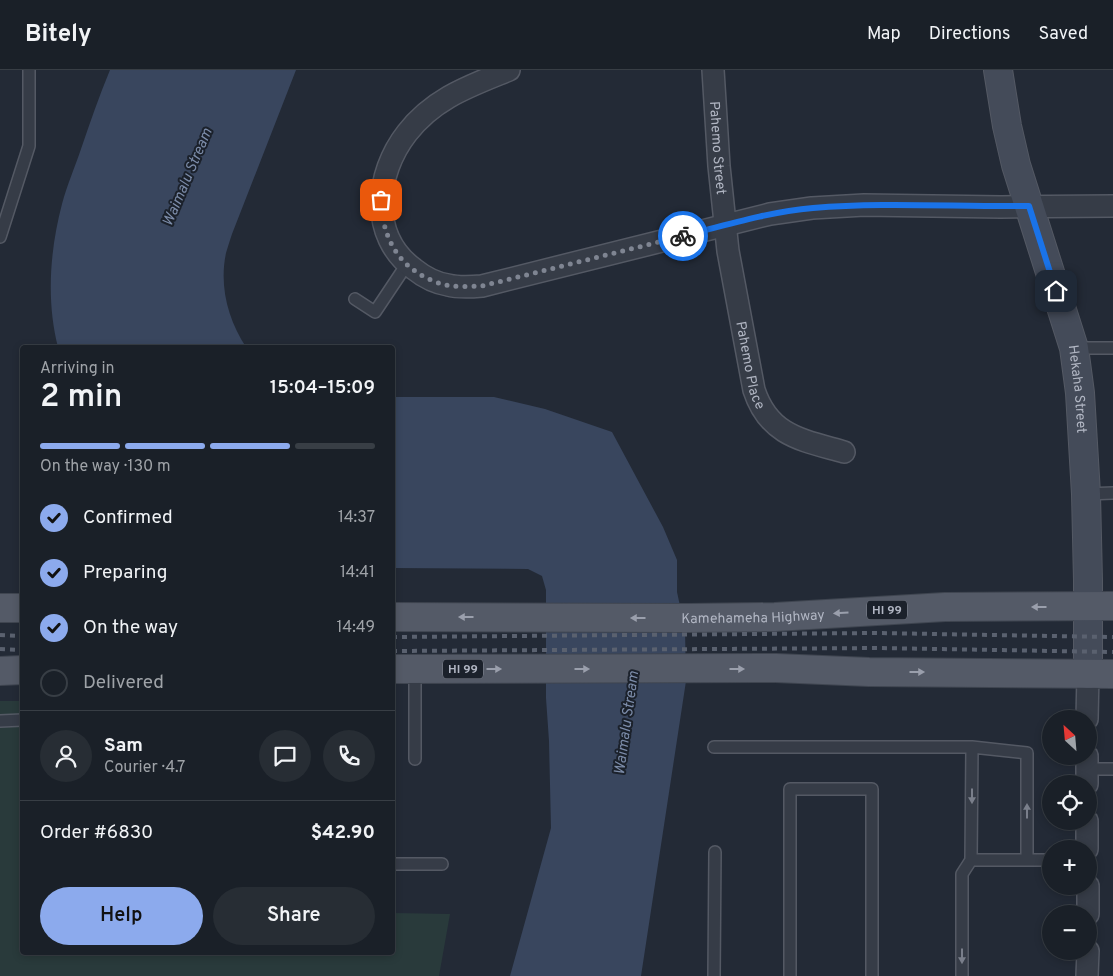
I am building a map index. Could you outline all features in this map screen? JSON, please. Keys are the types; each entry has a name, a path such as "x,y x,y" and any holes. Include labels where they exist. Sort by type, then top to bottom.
{"main road":[{"name":"Kamehameha Highway","path":"395,617 775,617 945,607 1100,606"},
{"path":"0,608 20,608"},
{"name":"HI 99","path":"404,669 776,668 869,672 1100,674"},
{"path":"0,671 20,670"}],"street":[{"path":"509,70 454,93 438,104 407,133 388,167 383,183 381,200 382,215 390,242 397,255 407,264 421,275 435,282 449,286 482,286 770,214 812,208 864,205 1113,206"},
{"name":"Pahemo Street","path":"713,70 725,225"},
{"name":"Hekaha Street","path":"998,70 1007,126 1016,164 1074,348 1080,393 1086,494 1100,606 1100,674 1090,710"},
{"name":"Pahemo Place","path":"725,225 728,251 754,390 758,402 769,420 790,435 807,442 844,452"},
{"path":"1087,976 1088,960"}],"lane":[{"path":"0,238 29,146 29,70"},
{"path":"356,299 375,312 407,264"},
{"path":"1074,348 1113,348"},
{"path":"1086,494 1113,493"},
{"path":"404,669 415,759"},
{"path":"0,721 20,720"},
{"path":"714,747 972,747 1027,753 1027,860"},
{"path":"962,976 962,874 971,860 972,747"},
{"path":"1087,770 1113,769"},
{"path":"790,976 790,790 872,789 872,976"},
{"path":"714,976 715,852"},
{"path":"971,860 1042,860"},
{"path":"395,864 442,864"}],"shaded area":[{"path":"0,701 20,701 20,955 395,955 395,913 450,914 439,976 0,976"}],"water":[{"name":"Waimalu Stream","path":"110,70 296,70 226,253 224,278 227,302 234,326 245,345 58,345 52,311 52,257 66,190"},
{"name":"Waimalu Stream","path":"395,397 494,397 545,409 612,432 663,527 677,560 677,592 685,629 686,681 641,976 510,976 551,828 546,698 546,590 542,576 528,569 395,568"}],"railway":[{"path":"395,637 875,633 1113,637"},
{"path":"0,635 20,636"},
{"path":"395,651 878,648 1113,652"},
{"path":"0,649 20,650"}],"way so far":[{"path":"381,200 385,229 397,255 421,275 449,286 482,286 683,236"}],"route":[{"path":"683,236 770,214 812,208 864,205 1029,206 1056,291"}]}
